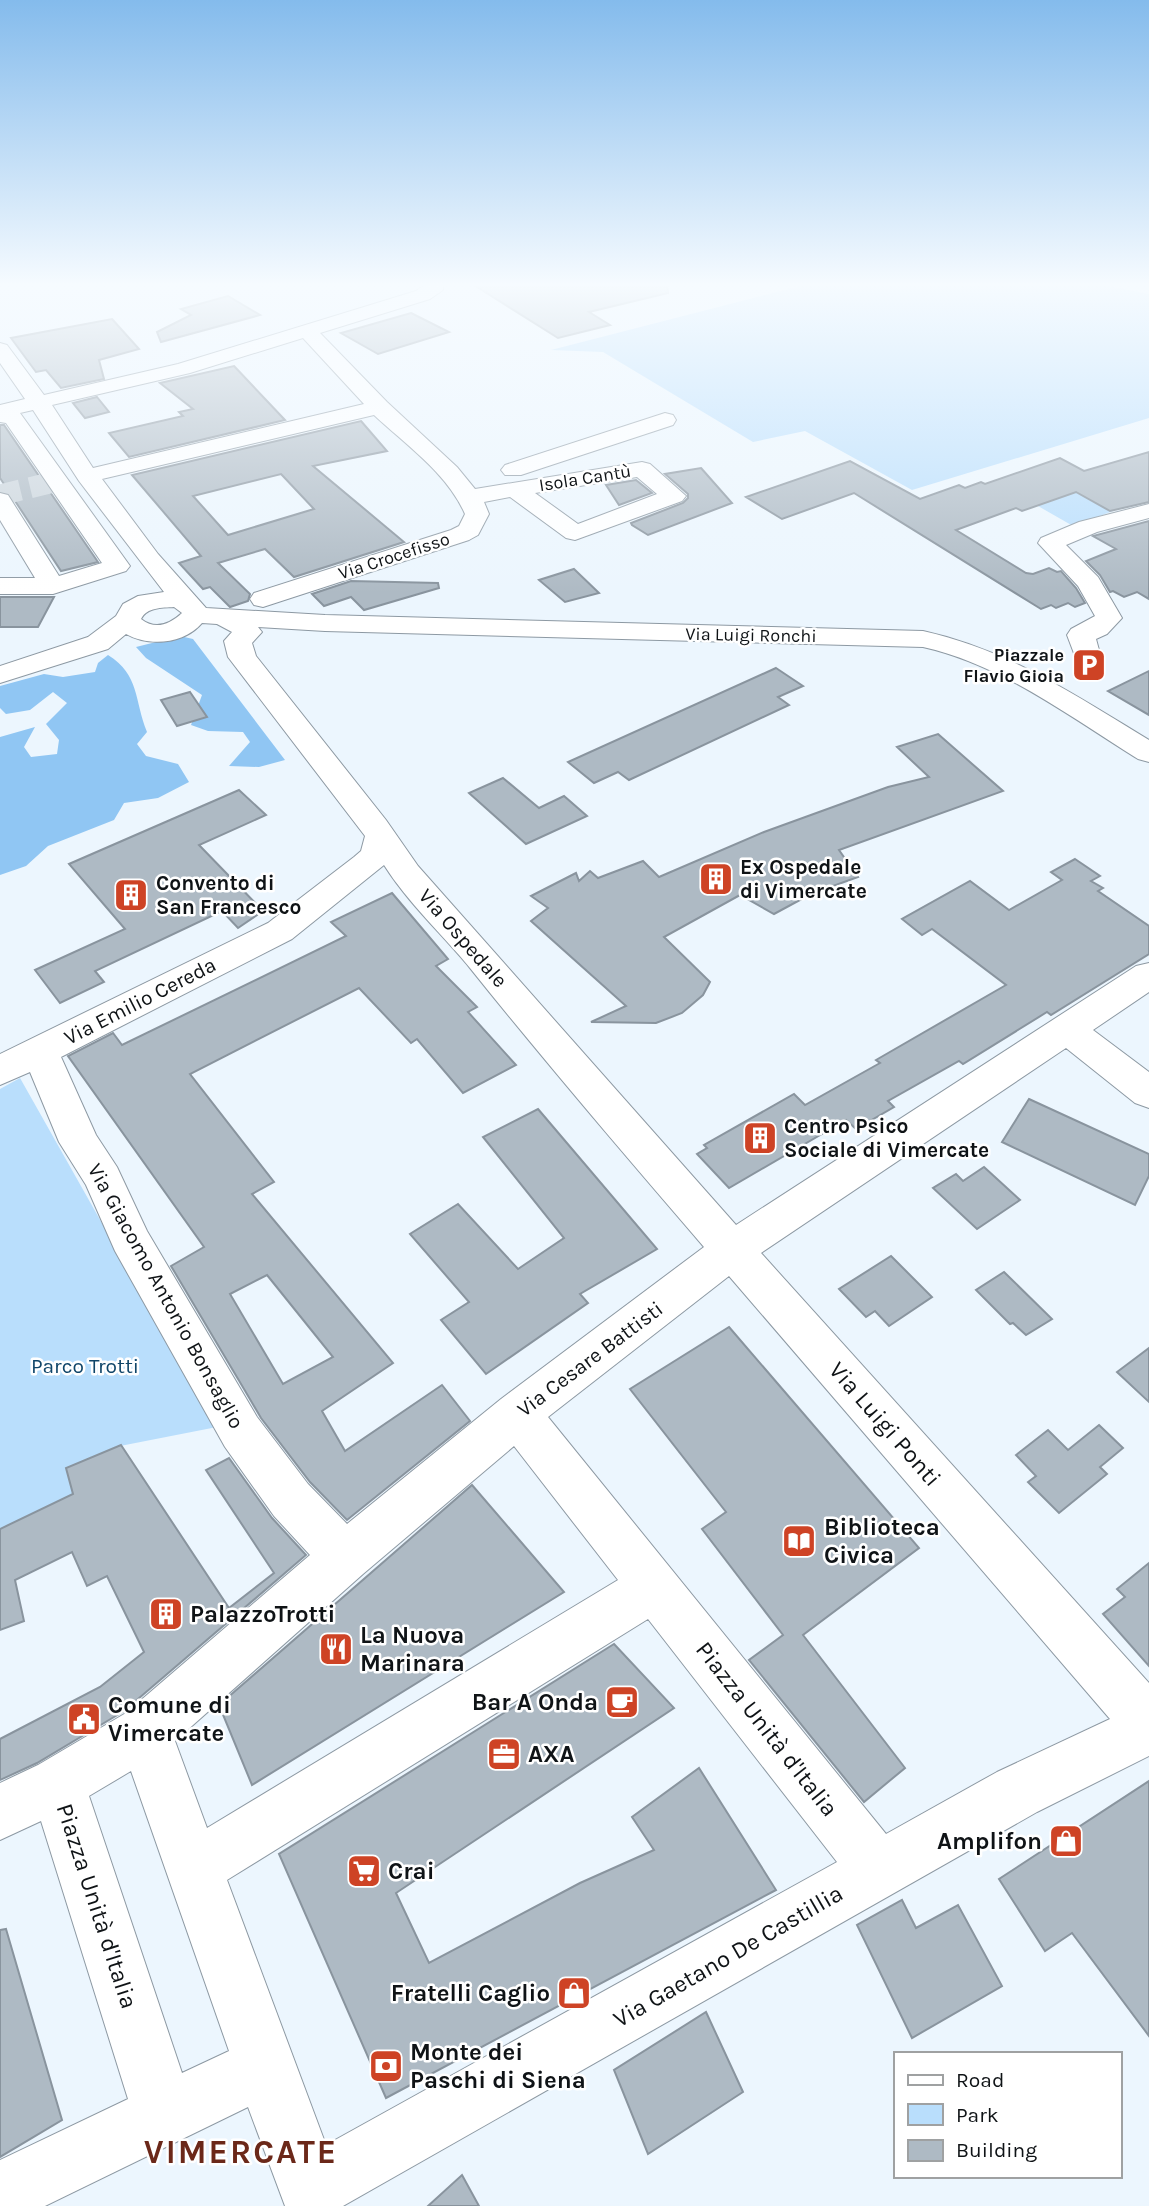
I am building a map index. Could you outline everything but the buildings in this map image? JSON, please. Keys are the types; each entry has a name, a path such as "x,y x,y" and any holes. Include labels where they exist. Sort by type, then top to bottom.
{"street":[{"path":"20,388 68,447 198,622"},
{"path":"25,388 34,403"},
{"path":"0,413 103,388"},
{"path":"361,388 466,492 665,420"},
{"path":"87,476 379,407"},
{"path":"0,413 14,418 117,566 53,586 3,589"},
{"name":"Isola Cantù","path":"466,492 514,489 642,469 674,496 575,533 514,489"},
{"name":"Via Crocefisso","path":"263,599 465,532 472,526 477,514 466,492"},
{"path":"0,500 53,586"},
{"path":"1085,650 1081,635 1097,628 1109,618 1089,582 1050,543 1088,527 1149,511"},
{"path":"149,559 151,586 133,613 136,630 198,622"},
{"path":"0,675 90,647 105,639 133,613 157,599 198,622"},
{"path":"0,684 198,622"},
{"name":"Via Luigi Ronchi","path":"198,622 909,638 967,650 996,663 1149,753"},
{"name":"Via Ospedale","path":"198,622 238,641 243,657 289,720 381,835 406,874 732,1250"},
{"name":"Via Emilio Cereda","path":"280,931 366,865 376,855 381,835"},
{"name":"Via Emilio Cereda","path":"0,1071 47,1056 280,931 406,874"},
{"name":"Via Cesare Battisti","path":"145,1732 345,1557 517,1414 732,1250 1149,975"},
{"path":"1068,1030 1149,1093"},
{"name":"Via Giacomo Antonio Bonsaglio","path":"47,1056 79,1142 103,1178 130,1239 242,1432 290,1500 345,1557"},
{"name":"Via Luigi Ponti","path":"732,1250 1149,1726"},
{"name":"Piazza Unità d'Italia","path":"517,1414 879,1870"},
{"path":"194,1868 654,1587"},
{"name":"Via Gaetano De Castillia","path":"308,2198 1017,1792 1149,1726"},
{"path":"145,1732 265,2066 308,2198"},
{"name":"Piazza Unità d'Italia","path":"145,1732 57,1784 165,2116"},
{"path":"0,1812 57,1784"},
{"path":"0,2196 265,2066"}],"green space":[{"path":"663,388 1149,388 1149,418 912,490 805,431 753,442"},
{"path":"1067,488 1113,511 1073,526 1031,502"},
{"name":"Parco Trotti","path":"20,1078 217,1427 115,1447 67,1468 73,1494 0,1529 0,1089"}],"shaded area":[{"path":"180,636 193,639 285,760 259,767 229,766 250,742 243,732 208,731 191,725 202,695 146,658 136,647"},
{"path":"108,655 126,671 135,689 147,732 137,744 146,756 178,764 189,782 158,798 124,803 114,820 48,846 26,866 0,875 0,737 35,727 24,747 31,757 57,754 59,740 46,724 67,703 53,692 30,710 6,714 0,708 0,686 44,674 63,677 95,672 98,663"}],"tunnel":[{"path":"0,495 58,481"}],"place":[{"name":"Piazzale Flavio Gioia","path":"1089,665"},
{"name":"Ex Ospedale di Vimercate","path":"716,879"},
{"name":"Convento di San Francesco","path":"131,895"},
{"name":"Centro Psico Sociale di Vimercate","path":"760,1138"},
{"name":"Biblioteca Civica","path":"799,1541"},
{"name":"PalazzoTrotti","path":"166,1614"},
{"name":"La Nuova Marinara","path":"336,1649"},
{"name":"Bar A Onda","path":"622,1702"},
{"name":"Comune di Vimercate","path":"84,1719"},
{"name":"AXA","path":"504,1754"},
{"name":"Amplifon","path":"1066,1841"},
{"name":"Crai","path":"364,1871"},
{"name":"Fratelli Caglio","path":"574,1993"},
{"name":"Monte dei Paschi di Siena","path":"386,2066"}],"district":[{"name":"VIMERCATE","path":"241,2152"}]}
